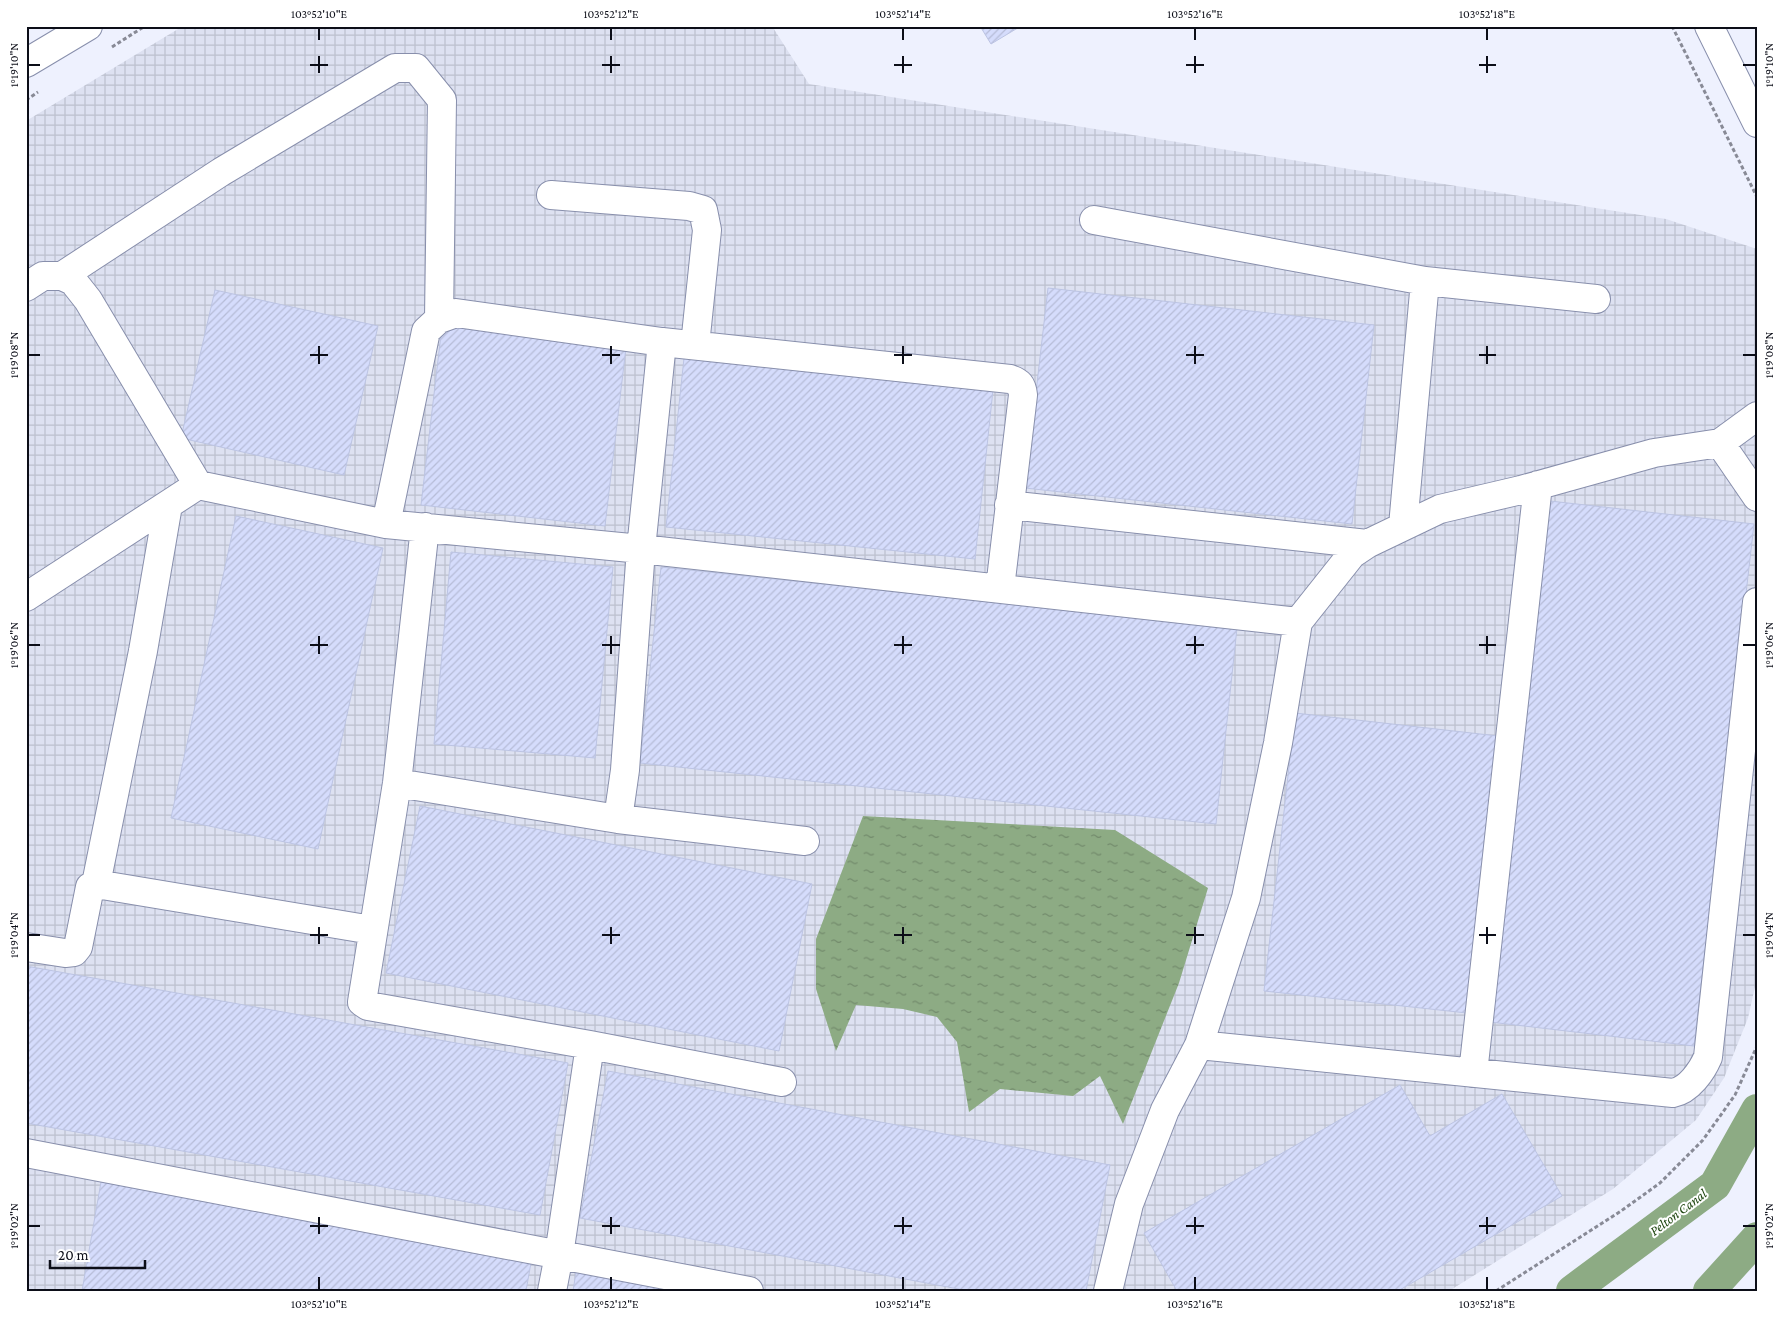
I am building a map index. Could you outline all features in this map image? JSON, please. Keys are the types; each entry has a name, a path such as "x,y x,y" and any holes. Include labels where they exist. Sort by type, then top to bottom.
{"main road":[{"path":"26,64 88,26"},
{"path":"1709,26 1757,123"},
{"path":"62,276 221,172 395,68 416,68 442,100 438,319"},
{"path":"550,194 689,206 703,210 707,230 695,345"},
{"path":"1094,220 1425,281 1596,298"},
{"path":"26,287 43,276 62,276 73,281 88,300 198,485"},
{"path":"1403,526 1425,281"},
{"path":"386,524 426,331 438,319 456,313 662,342 1016,381 1022,389 1023,395 1000,588"},
{"path":"618,819 625,770 641,549 662,342"},
{"path":"1108,1291 1130,1204 1165,1110 1199,1045 1246,898 1278,743 1298,622 1352,554 1367,544 1440,509 1538,485 1654,453 1720,443 1757,416"},
{"path":"1720,443 1757,497"},
{"path":"26,597 198,485 386,524 641,549 1298,622"},
{"path":"1473,1073 1538,485"},
{"path":"96,884 143,651 168,505"},
{"path":"1009,505 1367,544"},
{"path":"425,527 397,783 361,999 364,1005 590,1045 782,1082"},
{"path":"1199,1045 1673,1093 1683,1091 1704,1066 1708,1056 1757,602"},
{"path":"397,783 618,819 804,841"},
{"path":"26,947 65,953 74,952 78,947 90,887 96,884 372,930"},
{"path":"552,1291 560,1254 590,1045"},
{"path":"26,1153 749,1291"}],"path":[{"path":"1672,26 1757,197"},
{"path":"1496,1291 1660,1183 1703,1140 1735,1095 1757,1046"}],"shaded area":[{"path":"183,26 772,26 809,84 1666,219 1757,249 1757,978 1748,1018 1724,1078 1696,1120 1613,1189 1449,1291 26,1291 26,121"}],"water":[{"path":"863,816 1115,830 1208,888 1179,983 1123,1124 1100,1076 1073,1096 1000,1089 969,1112 957,1042 937,1017 903,1009 856,1005 836,1051 816,989 816,939"}],"building":[{"path":"980,26 1021,26 991,44"},
{"path":"1048,288 1374,325 1352,524 1025,488"},
{"path":"215,290 378,326 344,475 181,438"},
{"path":"442,326 626,347 605,526 421,505"},
{"path":"684,358 993,390 975,559 666,527"},
{"path":"1550,501 1754,524 1694,1046 1490,1022"},
{"path":"236,516 383,548 318,849 171,818"},
{"path":"451,552 613,567 595,758 434,744"},
{"path":"661,567 1237,628 1216,824 640,763"},
{"path":"1295,713 1498,736 1467,1013 1264,991"},
{"path":"420,806 812,884 779,1051 386,973"},
{"path":"26,966 568,1063 540,1215 26,1123"},
{"path":"608,1071 1110,1165 1086,1291 969,1291 580,1218"},
{"path":"1400,1085 1430,1136 1502,1094 1562,1196 1398,1291 1177,1291 1144,1233"},
{"path":"101,1182 532,1257 526,1291 82,1291"},
{"path":"577,1266 722,1291 573,1291"}],"waterway":[{"name":"Pelton Canal","path":"1572,1291 1715,1185 1757,1110"},
{"name":"Pelton Canal","path":"1709,1291 1757,1238"}]}
